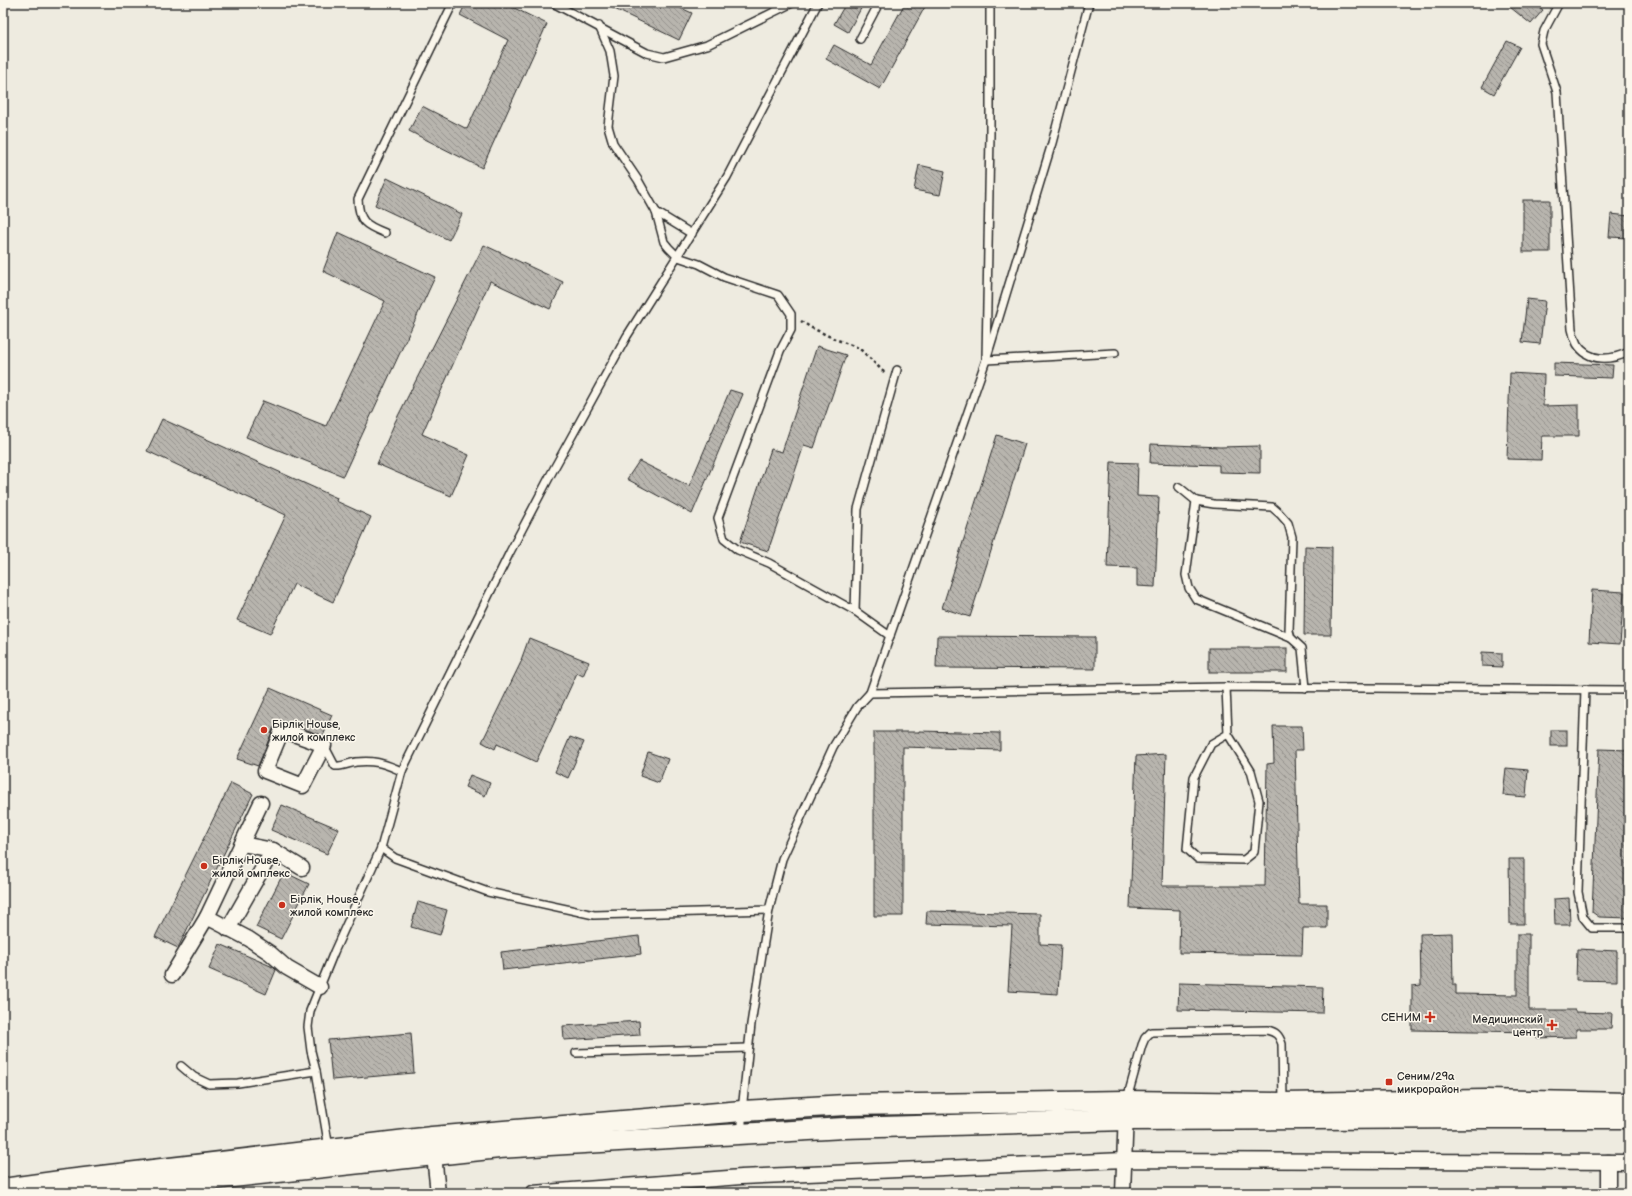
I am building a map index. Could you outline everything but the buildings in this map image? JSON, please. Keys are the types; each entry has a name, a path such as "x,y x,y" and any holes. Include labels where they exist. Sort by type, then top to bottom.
{"main road":[{"path":"3,1189 329,1149 433,1145 498,1148 1283,1103 1485,1109 1629,1118"},
{"path":"85,1193 433,1145 742,1111 846,1105 1126,1111 1485,1109 1629,1103"}],"street":[{"path":"172,975 207,917 261,804"},
{"path":"242,844 273,850 302,868"},
{"path":"228,929 273,850"},
{"path":"207,917 249,939 270,953 287,968 320,987"},
{"path":"1123,1193 1126,1111"},
{"path":"433,1145 438,1193"},
{"path":"533,1193 741,1177 1124,1160 1629,1162"},
{"path":"1608,1162 1608,1193"},
{"path":"68,1180 85,1193"}],"lane":[{"path":"385,233 371,228 362,221 358,211 358,199 453,3"},
{"path":"553,3 647,52 664,57 707,45 792,3"},
{"path":"329,1149 316,1071 311,1051 308,1027 310,1011 334,952 381,848 402,771 510,552 551,474 627,336 727,177 818,3"},
{"path":"860,39 879,3"},
{"path":"986,360 990,134 990,3"},
{"path":"742,1134 742,1111 748,1048 769,910 782,859 833,747 857,707 870,692 986,360 1052,143 1089,3"},
{"path":"1559,3 1544,31 1541,44 1557,92 1572,329 1578,344 1586,354 1601,359 1620,356 1629,352"},
{"path":"599,26 610,51 614,76 608,126 613,143 638,180 656,212 664,242 678,256 699,264 724,277 778,295 791,314 791,330 780,350 718,518 724,539 738,550 769,563 855,611 890,636"},
{"path":"656,212 692,234"},
{"path":"986,360 1115,353"},
{"path":"855,611 858,510 896,370"},
{"path":"1179,487 1196,501 1214,504 1272,507 1288,523 1292,538 1290,638"},
{"path":"1196,501 1186,575 1189,588 1196,598 1290,638 1302,648 1306,688"},
{"path":"870,692 1226,687 1629,690"},
{"path":"1226,687 1228,734 1251,771 1259,801 1254,852 1244,860 1198,859 1187,849 1194,777 1211,744 1228,734"},
{"path":"1585,689 1578,892 1583,917 1592,928 1629,928"},
{"path":"324,745 335,766 340,767 356,762 379,762 402,771"},
{"path":"381,848 395,858 488,892 594,915 769,910"},
{"path":"1126,1111 1142,1045 1145,1038 1151,1032 1267,1030 1274,1032 1279,1036 1282,1044 1283,1103"},
{"path":"576,1053 748,1048"},
{"path":"181,1066 194,1077 209,1084 238,1083 316,1071"}],"path":[{"path":"791,314 810,327 859,348 892,382"}],"place":[{"name":"Бірлік House, жилой комплекс","path":"264,730"},
{"name":"Бірлік House, жилой омплекс","path":"204,866"},
{"name":"Бірлік, House, жилой комплекс","path":"282,905"},
{"name":"СЕНИМ","path":"1430,1017"},
{"name":"Медицинский центр","path":"1552,1025"},
{"name":"Сеним/29а микрорайон","path":"1389,1082"}]}
